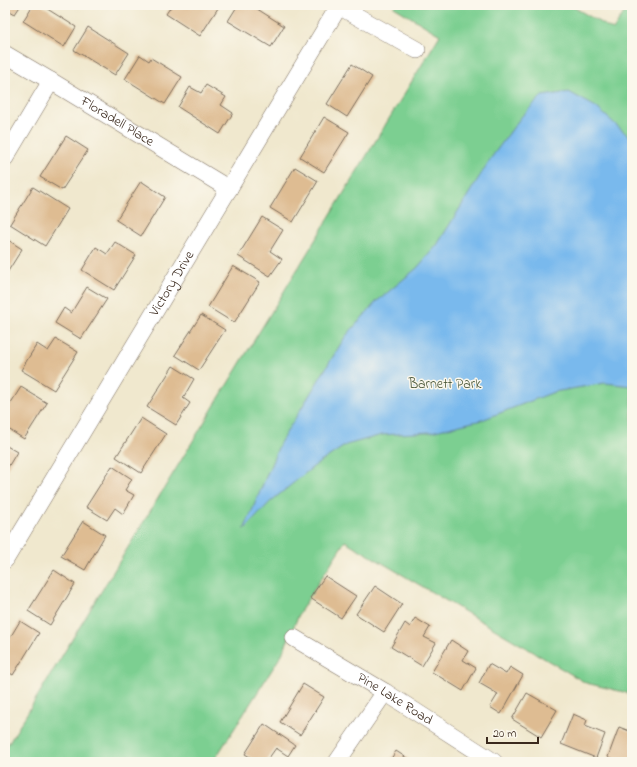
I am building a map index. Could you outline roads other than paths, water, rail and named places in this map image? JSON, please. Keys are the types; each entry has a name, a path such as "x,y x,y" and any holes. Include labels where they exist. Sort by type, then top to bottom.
{"street":[{"path":"338,6 417,50"},
{"name":"Victory Drive","path":"5,560 229,190 338,6"},
{"name":"Floradell Place","path":"5,54 229,190"},
{"path":"5,158 51,81"},
{"name":"Pine Lake Road","path":"294,638 385,692 494,762"},
{"path":"337,762 385,692"}],"water":[{"path":"569,92 596,107 632,139 632,386 605,383 554,392 482,420 431,432 382,435 346,445 313,467 270,502 244,530 280,443 345,337 376,302 417,268 437,245 491,158 521,117 542,96"}],"park label":[{"name":"Barnett Park","path":"445,384"}]}
